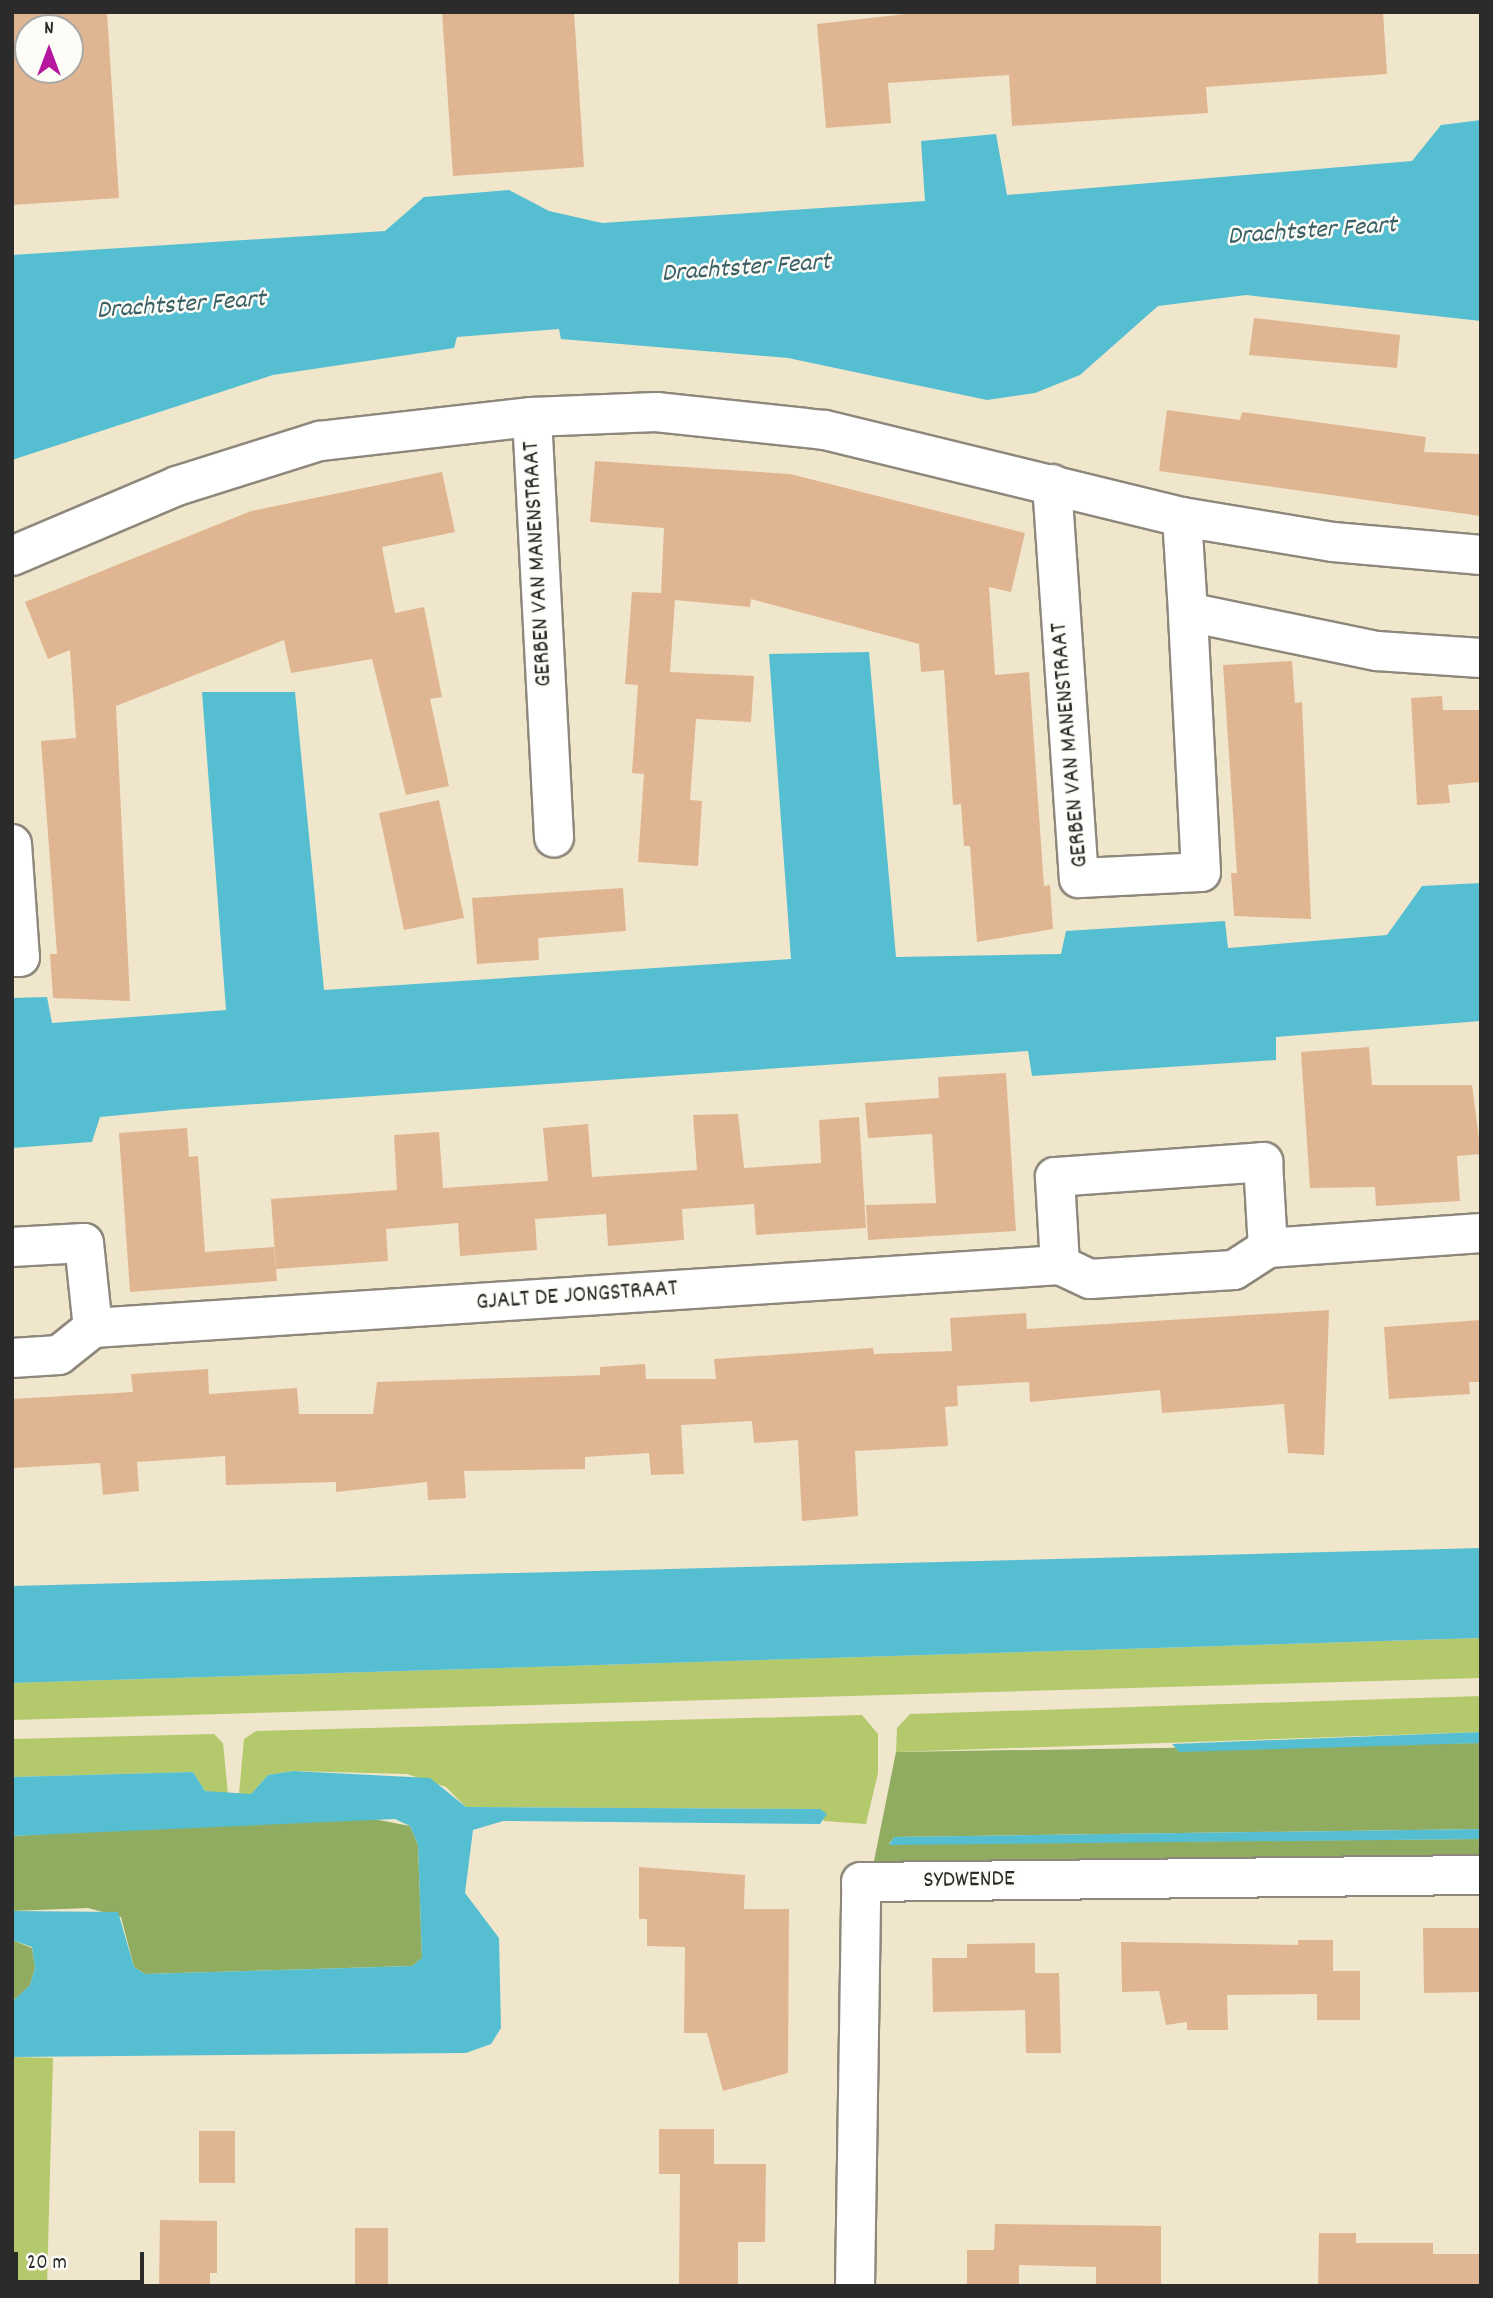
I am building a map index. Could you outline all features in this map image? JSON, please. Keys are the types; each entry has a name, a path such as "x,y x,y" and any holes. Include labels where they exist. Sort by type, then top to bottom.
{"street":[{"name":"GERBEN VAN MANENSTRAAT","path":"12,556 177,486 320,441 532,416 656,412 825,430 1182,517 1333,542 1481,555"},
{"name":"GERBEN VAN MANENSTRAAT","path":"532,416 554,837"},
{"name":"GERBEN VAN MANENSTRAAT","path":"1052,484 1079,878 1202,872 1182,517"},
{"path":"1188,612 1377,651 1481,658"},
{"path":"12,844 20,957 12,957"},
{"path":"1060,1265 1055,1177 1264,1162 1268,1248"},
{"name":"GJALT DE JONGSTRAAT","path":"93,1328 1060,1265 1090,1279 1234,1270 1268,1248 1481,1233"},
{"path":"12,1247 84,1242 93,1328 60,1355 12,1358"},
{"name":"SYDWENDE","path":"855,2286 861,1882 1481,1875"}],"green space":[{"path":"1481,1638 1481,1678 12,1720 12,1683"},
{"path":"1481,1696 1481,1732 896,1752 897,1728 910,1714"},
{"path":"862,1715 878,1734 878,1773 866,1824 824,1821 819,1809 466,1807 446,1787 407,1774 293,1771 268,1775 251,1794 239,1794 244,1739 256,1731"},
{"path":"214,1734 223,1743 228,1794 205,1791 193,1772 12,1777 12,1739"},
{"path":"1481,1743 1481,1829 894,1837 889,1844 1481,1839 1481,1858 873,1866 896,1752"},
{"path":"358,1816 410,1826 418,1845 422,1958 412,1966 145,1974 134,1967 121,1917 88,1908 12,1911 12,1836"},
{"path":"12,1940 32,1948 35,1968 30,1985 12,2002"},
{"path":"12,2057 53,2058 47,2286 12,2286"}],"water":[{"name":"Drachtster Feart","path":"1481,120 1481,321 1246,295 1158,306 1080,375 1035,393 987,400 788,358 561,339 559,329 457,337 454,348 273,375 12,460 12,255 385,231 424,197 509,190 549,211 602,223 925,201 921,141 996,134 1007,195 1412,161 1441,125"},
{"path":"869,652 896,957 1061,954 1066,931 1225,921 1228,948 1387,935 1422,886 1481,883 1481,1021 1276,1037 1276,1060 1032,1076 1028,1051 184,1109 100,1117 92,1142 12,1148 12,998 47,997 52,1023 226,1010 202,692 295,692 324,990 791,959 769,654"},
{"path":"1481,1548 1481,1638 12,1683 12,1586"},
{"path":"1481,1732 1481,1743 1179,1752 1172,1744"},
{"path":"293,1771 430,1778 466,1807 820,1809 827,1814 820,1824 503,1821 473,1830 465,1893 499,1938 501,2028 491,2044 466,2053 12,2057 12,2002 30,1985 35,1968 32,1947 12,1940 12,1911 118,1912 134,1967 145,1974 412,1966 422,1958 418,1845 410,1826 395,1819 12,1836 12,1777 193,1772 205,1791 251,1794 268,1775"},
{"path":"1481,1829 1481,1839 889,1845 894,1837"}],"building":[{"path":"12,12 107,12 119,198 12,205"},
{"path":"442,12 574,12 584,167 453,176"},
{"path":"923,12 1383,12 1387,74 1206,87 1208,113 1012,126 1009,75 888,83 891,123 826,128 817,24"},
{"path":"1254,318 1400,335 1397,368 1249,355"},
{"path":"1167,410 1240,420 1242,412 1426,437 1424,452 1481,454 1481,516 1159,471"},
{"path":"595,461 790,474 1025,533 1011,592 989,587 995,675 1029,672 1044,886 1050,885 1053,929 977,942 970,846 964,846 961,804 953,805 944,670 921,672 919,644 751,599 750,607 675,600 670,672 754,676 751,722 696,719 690,800 702,801 698,866 638,862 644,774 632,773 638,685 625,684 632,592 661,593 664,528 590,522"},
{"path":"442,472 455,532 382,547 395,613 424,607 442,697 430,699 449,786 406,795 372,659 291,673 284,640 116,706 130,1001 53,998 50,954 57,954 41,741 76,738 70,650 48,659 25,602 251,511"},
{"path":"1292,661 1295,703 1302,702 1311,919 1234,916 1231,873 1237,873 1223,665"},
{"path":"1442,696 1443,710 1481,710 1481,782 1448,785 1450,803 1417,805 1411,698"},
{"path":"439,800 464,918 404,930 379,813"},
{"path":"623,888 626,931 538,938 539,960 477,964 472,898"},
{"path":"1369,1047 1372,1085 1472,1085 1481,1154 1457,1156 1460,1201 1376,1206 1375,1187 1310,1188 1301,1052"},
{"path":"1006,1073 1016,1231 868,1240 866,1205 936,1203 932,1134 868,1138 865,1103 939,1098 938,1077"},
{"path":"738,1114 744,1168 821,1163 819,1120 859,1117 866,1228 756,1235 754,1204 682,1209 684,1240 608,1246 606,1214 535,1219 537,1250 460,1256 458,1223 386,1229 388,1261 276,1269 271,1199 397,1190 394,1135 439,1132 443,1188 548,1181 543,1128 588,1124 592,1177 697,1170 693,1115"},
{"path":"187,1128 189,1157 198,1156 205,1252 274,1247 277,1281 130,1292 119,1133"},
{"path":"1329,1310 1324,1455 1288,1453 1284,1404 1162,1413 1160,1390 1030,1402 1029,1382 957,1386 958,1406 945,1407 948,1446 855,1451 858,1516 802,1521 798,1440 754,1443 752,1421 681,1425 684,1474 651,1475 649,1453 585,1457 585,1469 464,1471 466,1498 428,1500 427,1482 336,1492 336,1482 226,1485 225,1456 137,1462 139,1491 103,1495 100,1463 12,1468 12,1399 133,1392 131,1374 208,1369 209,1394 297,1388 299,1414 373,1414 377,1382 600,1375 600,1367 645,1364 646,1379 716,1379 714,1359 873,1348 874,1354 952,1351 950,1318 1026,1313 1027,1329"},
{"path":"1481,1320 1481,1382 1469,1382 1470,1394 1389,1399 1384,1327"},
{"path":"639,1867 745,1875 744,1909 789,1909 788,2073 723,2091 707,2033 684,2033 685,1947 647,1946 647,1919 639,1919"},
{"path":"1423,1928 1481,1928 1481,1992 1424,1993"},
{"path":"1298,1940 1333,1940 1333,1971 1360,1971 1360,2020 1317,2020 1317,1994 1227,1995 1228,2030 1187,2030 1187,2022 1166,2025 1159,1991 1122,1992 1121,1942 1298,1945"},
{"path":"1035,1943 1035,1973 1059,1973 1061,2053 1026,2053 1025,2010 933,2012 932,1958 967,1958 967,1944"},
{"path":"659,2129 714,2129 714,2164 766,2164 765,2242 738,2242 738,2286 679,2286 680,2174 659,2174"},
{"path":"199,2131 235,2131 235,2183 199,2183"},
{"path":"160,2220 217,2221 217,2273 210,2273 210,2286 159,2286"},
{"path":"995,2224 1161,2226 1161,2286 1096,2286 1096,2267 1019,2265 1019,2286 967,2286 967,2250 994,2250"},
{"path":"355,2228 388,2228 388,2286 355,2286"},
{"path":"1319,2233 1356,2233 1356,2243 1433,2243 1433,2254 1481,2254 1481,2286 1318,2286"}]}
